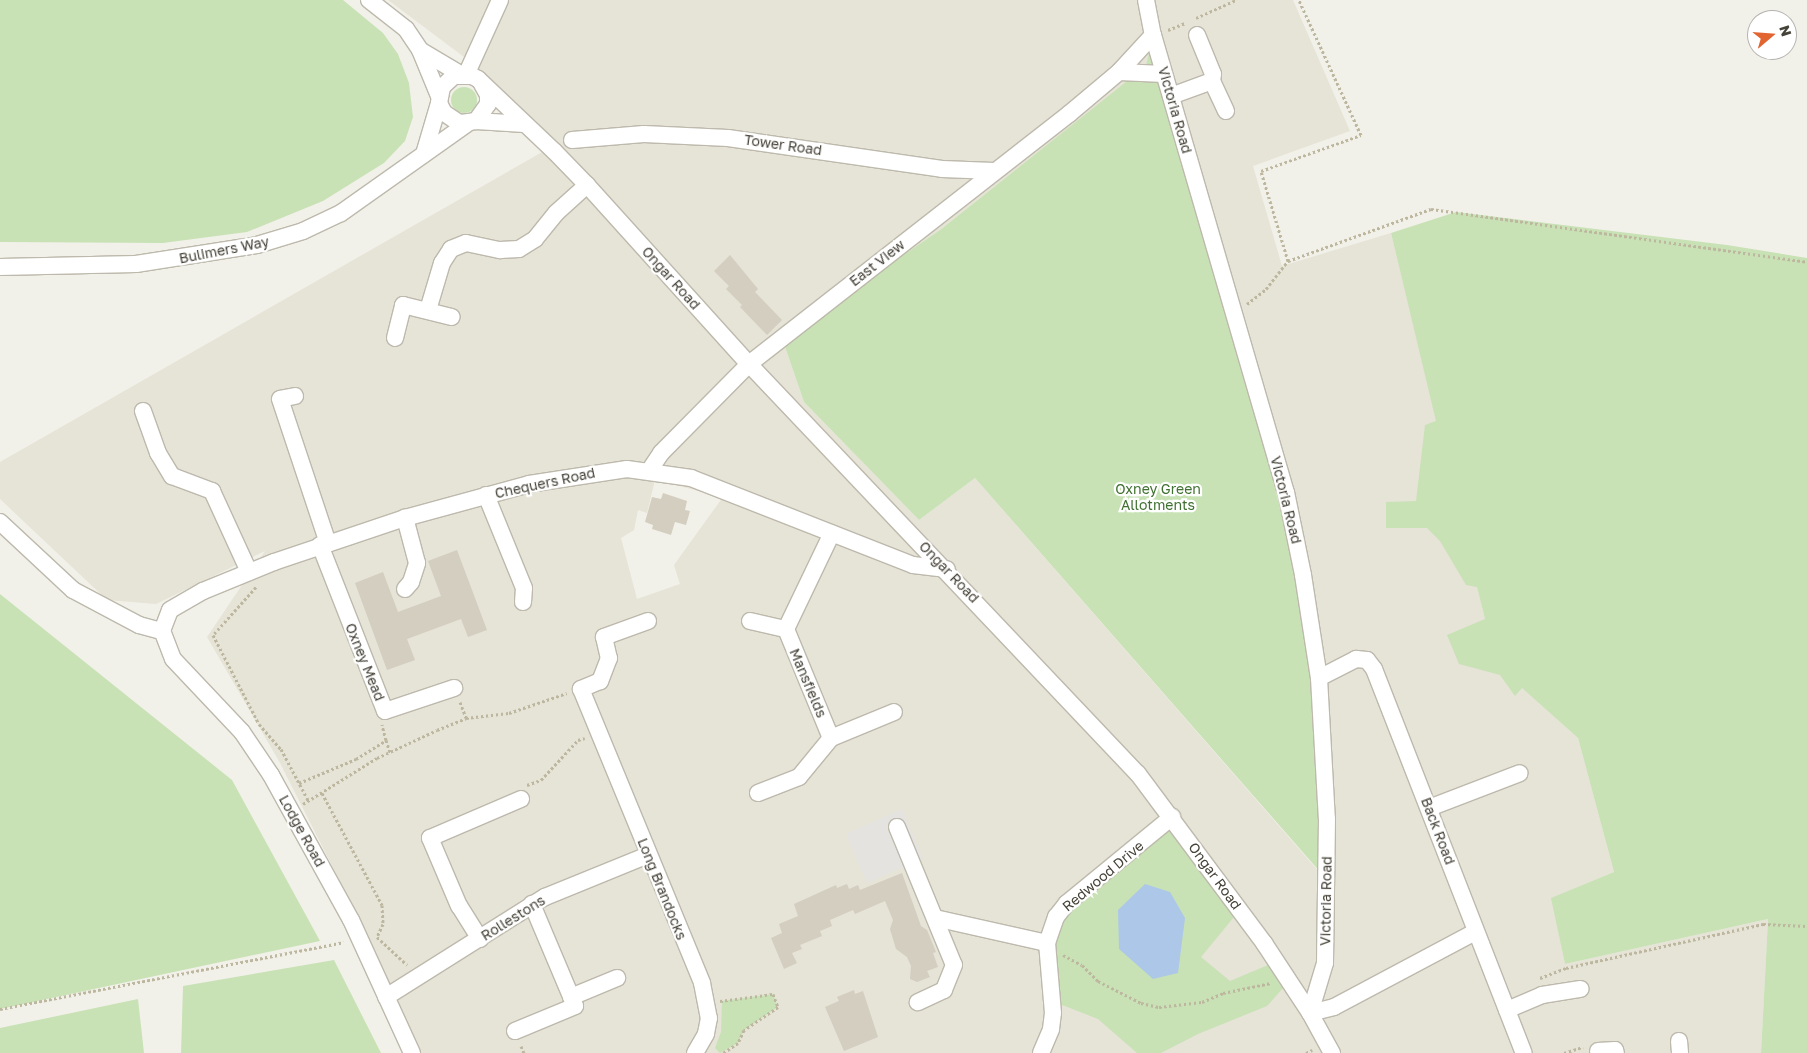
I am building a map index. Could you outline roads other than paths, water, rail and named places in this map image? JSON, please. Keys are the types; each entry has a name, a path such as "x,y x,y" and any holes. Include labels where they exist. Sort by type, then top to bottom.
{"street":[{"name":"Ongar Road","path":"369,0 406,29 420,50 439,100 450,120 524,124"},
{"name":"Victoria Road","path":"1146,0 1164,74 1286,492 1319,678 1327,819 1327,937 1324,962 1310,1013"},
{"path":"424,154 439,100 447,80 464,75 498,1"},
{"name":"East View","path":"649,471 662,453 749,364 1120,72 1154,35"},
{"path":"1198,35 1213,74 1212,82 1219,91 1226,111"},
{"name":"Ongar Road","path":"420,50 482,84 587,185 749,364 947,569 1138,774 1172,817 1289,981 1310,1013 1332,1053"},
{"path":"1120,72 1164,74"},
{"path":"1171,96 1212,82"},
{"path":"472,122 488,104 488,95 482,84"},
{"name":"Bulimers Way","path":"0,267 136,264 258,245 303,231 342,213 472,122"},
{"name":"Tower Road","path":"572,140 644,134 728,138 942,169 994,171"},
{"path":"428,310 442,262 451,249 466,243 510,251 519,249 535,240 556,213 587,185"},
{"path":"395,338 404,305 452,317"},
{"name":"Oxney Mead","path":"295,396 280,399 324,544 385,711 454,688"},
{"path":"143,411 158,452 172,476 212,492 254,578"},
{"name":"Chequers Road","path":"162,631 170,610 254,578 324,544 486,495 568,476 627,469 691,478 913,565 947,569"},
{"path":"486,495 524,588 523,602"},
{"path":"404,589 411,582 417,563 405,518"},
{"path":"0,522 73,590 139,625 162,631"},
{"path":"750,621 786,629 832,533"},
{"name":"Long Brandocks","path":"648,621 604,637 609,658 600,681 582,688 707,1001 709,1018 706,1034 695,1053"},
{"name":"Mansfields","path":"786,629 831,738"},
{"name":"Lodge Road","path":"162,631 173,659 242,732 292,811 359,939 412,1053"},
{"name":"Back Road","path":"1319,678 1356,659 1367,660 1374,669 1524,1053"},
{"path":"758,793 799,777 831,738 894,712"},
{"path":"1429,808 1520,773"},
{"path":"480,939 459,906 430,838 521,799"},
{"name":"Redwood Drive","path":"1041,1053 1051,1029 1053,1013 1047,943 1056,917 1067,903 1172,817"},
{"path":"897,827 954,965 944,990 918,1002"},
{"name":"Rollestons","path":"386,997 421,977 532,904 558,891 648,855"},
{"path":"515,1031 575,1006 532,904"},
{"path":"935,918 1047,943"},
{"path":"1310,1013 1334,1007 1476,932"},
{"path":"571,997 617,978"},
{"path":"1507,1010 1542,995 1581,989"},
{"path":"1598,1052 1615,1050 1616,1053"}],"water":[{"path":"1145,884 1170,892 1185,918 1178,973 1153,979 1119,949 1118,910"}],"park label":[{"name":"Oxney Green Allotments","path":"1158,498"}]}
